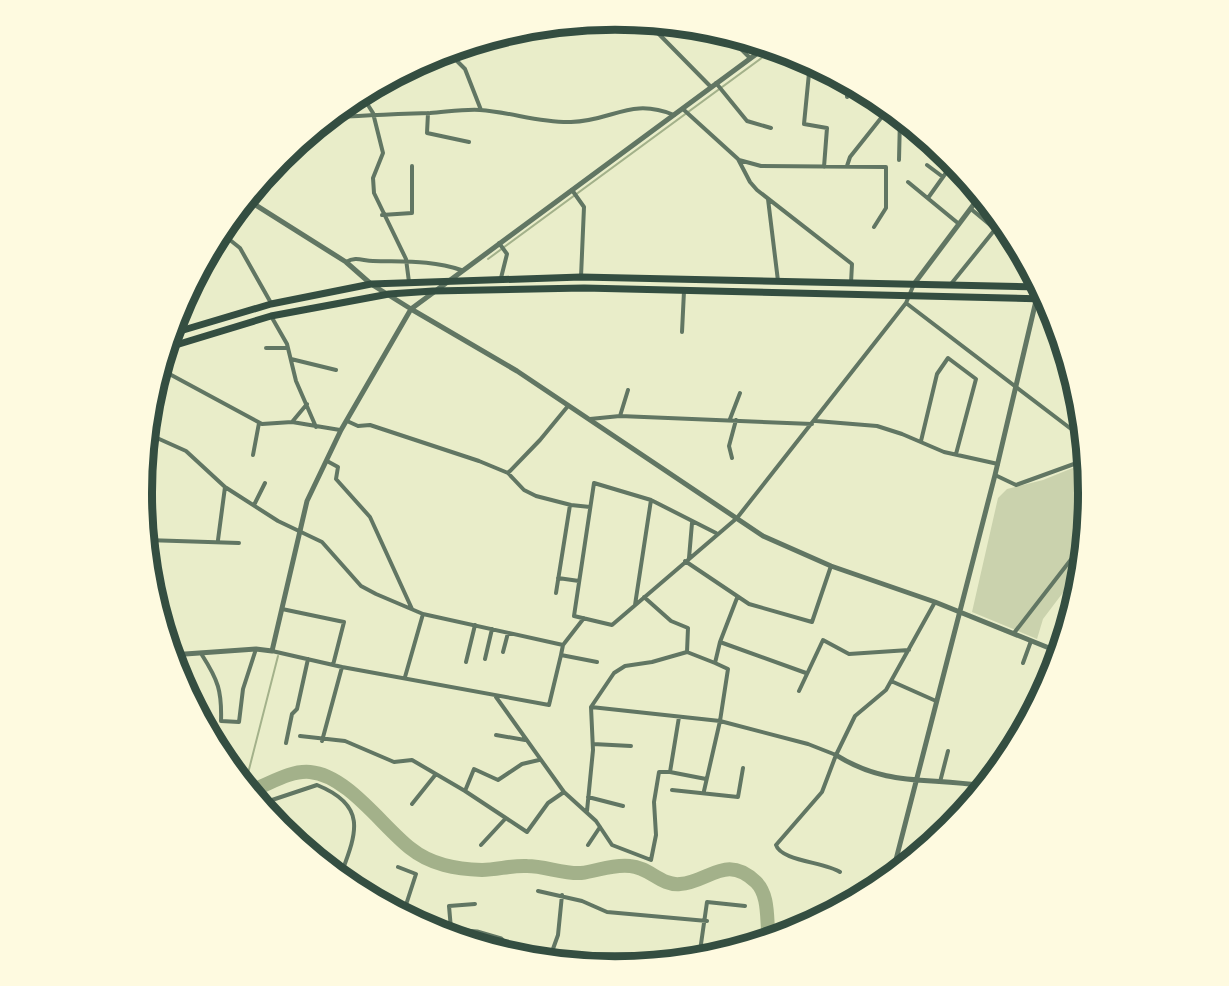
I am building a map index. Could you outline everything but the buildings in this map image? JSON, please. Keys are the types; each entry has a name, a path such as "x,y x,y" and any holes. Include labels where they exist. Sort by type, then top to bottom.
{"highway":[{"path":"181,331 271,304 371,284 447,280 581,277 1029,287"},
{"path":"176,345 271,316 389,294 433,291 684,290 1035,299"}],"street":[{"path":"658,32 723,91 747,121 771,128"},
{"path":"740,48 750,58"},
{"path":"272,651 307,501 341,430 411,309 447,280 684,110 757,53"},
{"path":"455,59 465,69 481,110"},
{"path":"809,73 804,124 827,128 824,167"},
{"path":"847,93 847,97"},
{"path":"366,102 373,114 382,153 373,178 374,193 382,215 406,260 409,282"},
{"path":"346,116 481,110 514,117 568,122 617,114 637,107 651,107 674,115"},
{"path":"684,110 738,159 750,182 768,199 852,264 851,283"},
{"path":"428,113 427,133 469,142"},
{"path":"847,166 850,157 883,116"},
{"path":"899,160 900,129"},
{"path":"738,159 761,166 886,167 886,208 874,227"},
{"path":"927,165 943,177"},
{"path":"382,215 412,213 412,166"},
{"path":"928,198 947,171"},
{"path":"908,183 959,224"},
{"path":"572,190 584,207 581,277"},
{"path":"768,199 778,281"},
{"path":"716,533 692,523 651,500 594,483 574,616 612,625 716,533 737,518 814,423 906,303 914,284 975,203"},
{"path":"253,204 346,262 371,284 517,371 763,536 831,566 935,602 1051,648"},
{"path":"951,284 994,229 971,209"},
{"path":"228,239 240,248 271,304"},
{"path":"500,244 507,254 501,278"},
{"path":"346,262 353,258 371,261 406,260 445,265 461,270"},
{"path":"682,332 684,290"},
{"path":"906,303 1074,431"},
{"path":"896,860 1039,308"},
{"path":"271,316 288,348 296,381 316,428"},
{"path":"266,348 288,348"},
{"path":"921,441 937,374 948,358 976,379 956,454"},
{"path":"291,359 336,370"},
{"path":"167,373 259,423 292,422 316,428 341,430"},
{"path":"620,416 628,390"},
{"path":"730,419 740,393"},
{"path":"292,422 307,404"},
{"path":"508,473 540,440 568,406"},
{"path":"590,419 620,416 877,426 956,454 998,464"},
{"path":"732,458 729,446 736,420"},
{"path":"347,421 358,426 370,425 479,461 508,473 524,490 570,505 591,507"},
{"path":"253,455 259,423"},
{"path":"155,436 186,451 225,487 299,532 322,542 361,586 423,614 563,645"},
{"path":"326,461 338,467 336,478 340,487 370,517 413,610"},
{"path":"995,475 1016,485 1077,463"},
{"path":"254,505 265,483"},
{"path":"218,540 225,487"},
{"path":"635,605 651,500"},
{"path":"556,593 570,505"},
{"path":"687,559 692,523"},
{"path":"154,540 218,540 239,543"},
{"path":"1014,633 1073,557"},
{"path":"687,559 749,604 812,622 831,566"},
{"path":"558,578 579,581"},
{"path":"644,597 671,621 688,628 687,652"},
{"path":"715,663 720,642 738,598"},
{"path":"840,872 826,865 783,854 776,845 822,792 836,755 855,716 886,690 935,602"},
{"path":"282,609 344,622 333,665"},
{"path":"405,677 423,614"},
{"path":"181,655 256,649 272,651 342,667 549,705 563,645 584,618"},
{"path":"466,662 475,625"},
{"path":"485,659 492,629"},
{"path":"503,652 508,633"},
{"path":"799,691 823,640 849,654 910,650"},
{"path":"1023,663 1032,640"},
{"path":"720,642 806,674"},
{"path":"202,655 217,678 222,696 221,721 239,723 243,689 256,649"},
{"path":"587,812 593,744 591,707 614,673 625,666 652,662 687,652 728,669 720,721 704,791"},
{"path":"561,655 597,662"},
{"path":"286,743 292,714 297,709 308,658"},
{"path":"322,741 342,667"},
{"path":"891,681 936,701"},
{"path":"496,697 564,792 587,812 612,844 651,860 656,835 654,802 659,772 706,779"},
{"path":"591,707 720,721 808,744 873,773 899,780 974,785"},
{"path":"670,772 679,717"},
{"path":"496,735 526,740"},
{"path":"300,736 322,741 345,741 394,762 412,760 465,791 527,832 548,803 564,792"},
{"path":"593,744 631,746"},
{"path":"940,782 948,751"},
{"path":"465,791 474,769 498,780 522,764 539,760"},
{"path":"672,790 704,791 738,797 743,768"},
{"path":"412,804 436,774"},
{"path":"269,801 316,785 334,792 347,802 356,834 343,868"},
{"path":"588,797 622,806"},
{"path":"481,845 506,818"},
{"path":"588,845 600,827"},
{"path":"398,867 416,874 406,906"},
{"path":"538,891 562,895 607,912 706,920"},
{"path":"552,952 558,935 562,895"},
{"path":"701,948 707,902 746,906"},
{"path":"451,926 449,906 475,904"},
{"path":"471,932 491,936 504,942"}],"green space":[{"path":"1077,466 1077,523 1069,583 1043,619 1037,639 972,612 998,498 1007,489 1043,480"}],"waterway":[{"path":"488,259 765,56"},
{"path":"247,776 278,656"},
{"path":"257,788 295,773 310,772 324,775 351,792 399,839 418,854 435,862 463,869 482,870 527,866 581,873 630,866 673,884 690,882 726,869 736,870 756,882 764,894 768,929"}]}
